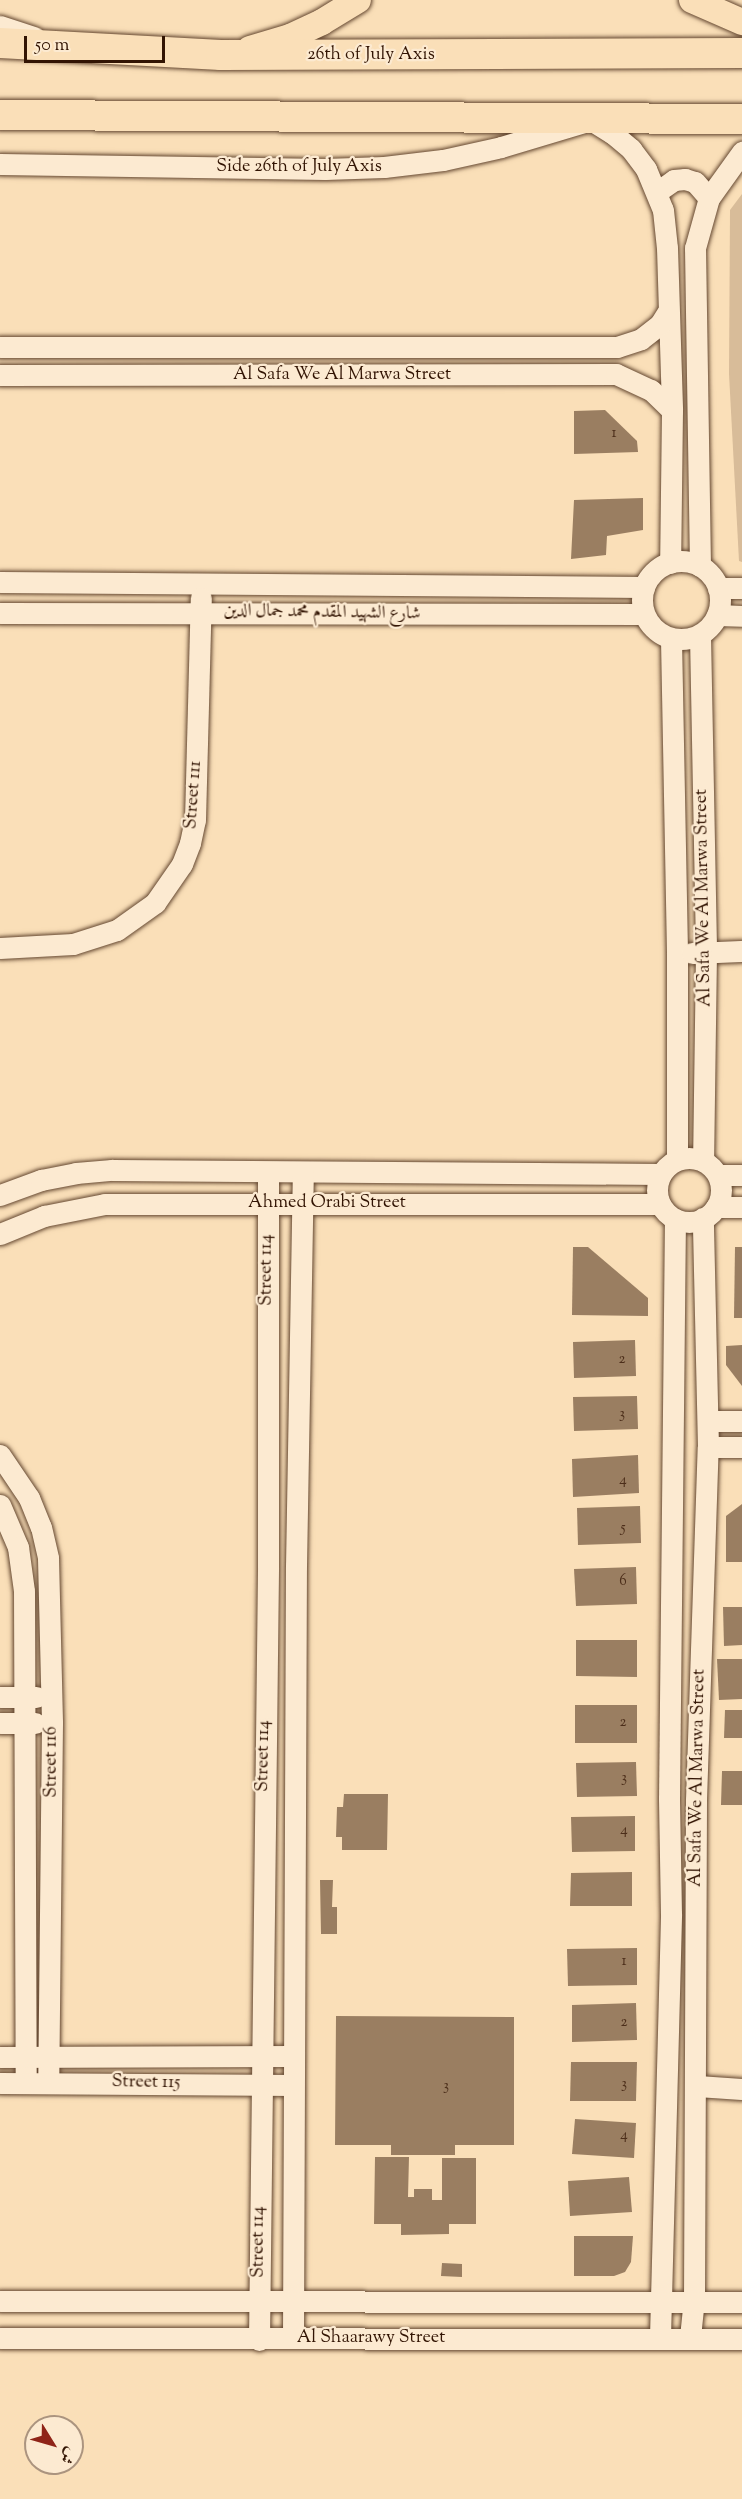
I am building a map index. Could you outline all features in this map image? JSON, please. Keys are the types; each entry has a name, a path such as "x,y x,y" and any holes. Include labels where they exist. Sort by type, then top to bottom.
{"highway":[{"name":"26th of July Axis","path":"0,43 221,56 742,53"},
{"path":"0,116 742,119"}],"main road":[{"path":"221,56 290,37 322,22 358,0"},
{"path":"692,0 742,22"}],"street":[{"path":"0,26 58,45"},
{"path":"591,120 612,133 631,149 646,169 657,192 666,229 672,410 670,562"},
{"name":"Side 26th of July Axis","path":"0,164 325,169 384,167 443,160 501,147 591,120"},
{"path":"700,566 695,248 709,198 742,152"},
{"path":"657,192 674,180 685,179 695,182 709,198"},
{"name":"Al Safa We Al Marwa Street","path":"0,347 617,346 641,339 660,324 667,313"},
{"path":"616,374 625,363 624,353 617,346"},
{"name":"Al Safa We Al Marwa Street","path":"0,375 616,374 651,390 672,410"},
{"path":"670,562 690,562 700,566 708,572 718,588 720,606 717,615 713,623 700,635 690,639 671,639 650,626 644,614 642,596 644,587 650,576 670,562"},
{"name":"شارع الشهيد المقدم محمد جمال الدين","path":"0,582 644,587"},
{"name":"Street 111","path":"0,948 73,944 96,939 137,918 170,885 190,843 195,820 202,583"},
{"path":"718,588 742,588"},
{"name":"شارع الشهيد المقدم محمد جمال الدين","path":"0,613 644,614"},
{"path":"717,615 742,616"},
{"name":"Al Safa We Al Marwa Street","path":"700,635 711,1168"},
{"name":"Al Safa We Al Marwa Street","path":"671,639 677,953 677,1160"},
{"path":"677,953 742,951"},
{"path":"742,1175 711,1168 695,1158 677,1160 661,1174 657,1184 660,1204 675,1219 694,1222 710,1213 742,1207"},
{"path":"710,1213 721,1185 711,1168"},
{"name":"Ahmed Orabi Street","path":"0,1195 41,1180 76,1173 112,1170 268,1173 661,1174"},
{"name":"Street 114","path":"259,2340 267,1567 268,1173"},
{"name":"Street 114","path":"292,2338 297,1566 303,1173"},
{"name":"Ahmed Orabi Street","path":"0,1234 44,1215 105,1204 303,1202 660,1204"},
{"name":"Al Safa We Al Marwa Street","path":"690,2337 694,2301 697,2086 696,1800 709,1421 710,1213"},
{"name":"Al Safa We Al Marwa Street","path":"660,2337 671,1914 669,1799 675,1219"},
{"path":"709,1421 742,1421"},
{"path":"708,1447 742,1447"},
{"name":"Street 116","path":"0,1455 29,1498 41,1527 48,1558 52,1723 48,2082"},
{"name":"Street 116","path":"0,1505 12,1529 22,1569 26,2083"},
{"path":"267,1567 297,1566"},
{"path":"0,1697 51,1696"},
{"path":"0,1723 52,1723"},
{"path":"669,1799 696,1800"},
{"name":"Street 115","path":"0,2057 293,2056"},
{"name":"Street 115","path":"0,2083 293,2085"},
{"path":"697,2086 742,2089"},
{"name":"Al Shaarawy Street","path":"0,2301 742,2302"},
{"name":"Al Shaarawy Street","path":"0,2338 259,2340 292,2338 742,2338"}],"shaded area":[{"path":"742,194 742,562 739,561 729,374 730,210"}],"building":[{"path":"605,410 637,441 638,452 574,454 574,411"},
{"path":"643,498 643,530 607,536 606,555 571,559 574,500"},
{"path":"573,1247 588,1247 648,1298 648,1316 572,1315"},
{"path":"735,1247 742,1247 742,1318 734,1318"},
{"path":"635,1340 636,1376 574,1378 573,1342"},
{"path":"742,1345 742,1386 726,1365 726,1346"},
{"path":"637,1396 638,1429 574,1431 573,1397"},
{"path":"638,1455 639,1493 573,1497 572,1459"},
{"path":"742,1504 742,1562 726,1562 726,1516"},
{"path":"640,1506 641,1543 578,1545 577,1508"},
{"path":"636,1567 637,1604 576,1606 574,1569"},
{"path":"723,1607 742,1607 742,1645 724,1646"},
{"path":"576,1640 637,1640 637,1677 576,1676"},
{"path":"717,1659 742,1659 742,1699 719,1700"},
{"path":"575,1705 637,1705 637,1743 575,1743"},
{"path":"725,1710 742,1710 742,1738 724,1738"},
{"path":"636,1762 637,1796 577,1797 576,1763"},
{"path":"722,1771 742,1771 742,1805 721,1805"},
{"path":"344,1794 388,1794 387,1850 342,1850 342,1837 336,1837 337,1807 343,1807"},
{"path":"635,1816 635,1851 572,1852 571,1817"},
{"path":"632,1872 632,1906 570,1906 571,1873"},
{"path":"320,1880 333,1880 332,1907 337,1907 337,1934 321,1934"},
{"path":"637,1948 637,1985 568,1986 567,1949"},
{"path":"636,2003 637,2040 572,2042 572,2005"},
{"path":"336,2016 514,2017 514,2145 455,2145 455,2155 391,2155 391,2145 335,2145"},
{"path":"571,2062 637,2062 636,2101 570,2101"},
{"path":"575,2119 636,2123 634,2158 572,2154"},
{"path":"375,2157 409,2157 408,2197 414,2197 414,2189 432,2189 432,2200 442,2200 442,2158 476,2158 476,2224 449,2224 449,2234 401,2235 401,2224 374,2224"},
{"path":"629,2177 632,2212 570,2216 568,2181"},
{"path":"574,2236 633,2236 631,2262 625,2272 614,2276 574,2276"},
{"path":"442,2263 462,2264 462,2277 441,2276"}]}
